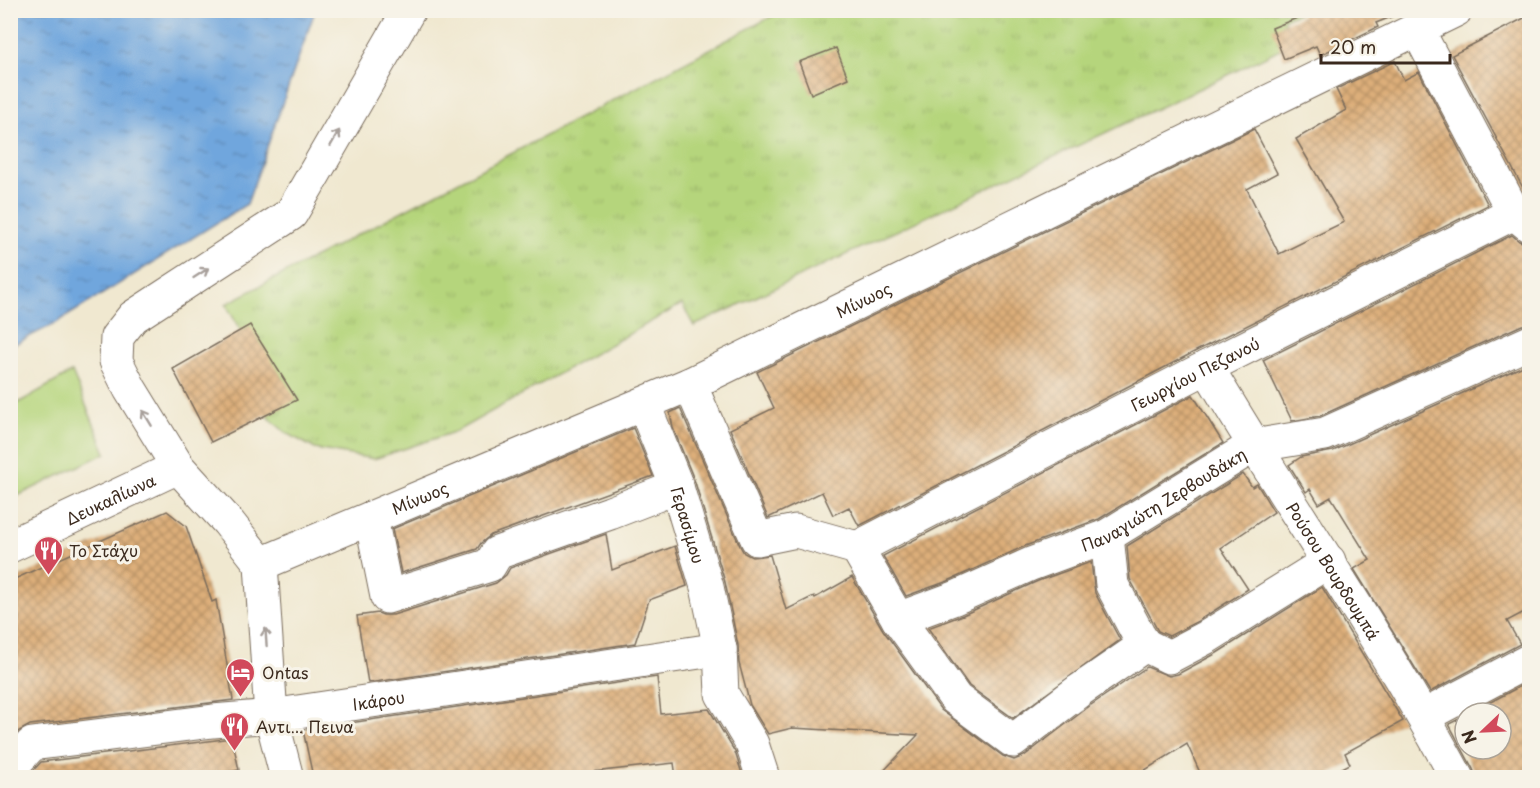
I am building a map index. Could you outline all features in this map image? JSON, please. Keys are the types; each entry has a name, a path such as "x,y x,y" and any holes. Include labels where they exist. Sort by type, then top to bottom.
{"street":[{"path":"287,777 271,716 261,564 228,522 178,467 130,389 116,361 117,337 133,317 291,214 409,10"},
{"name":"Μίνωος","path":"261,564 690,384 1456,10"},
{"path":"1418,29 1522,220"},
{"name":"Γεωργίου Πεζανού","path":"857,548 1208,367 1522,220"},
{"name":"Παναγιώτη Ζερβουδάκη","path":"898,620 955,598 1031,564 1107,536 1253,446 1325,434 1530,342"},
{"name":"Ρούσου Βουρδουμπά","path":"1208,367 1253,446 1329,561 1424,716 1457,777"},
{"path":"690,384 757,539 796,531 857,548 898,620 956,699 1013,741 1080,690 1145,645"},
{"name":"Γερασίμου","path":"644,405 677,487 707,587 720,649 722,694 752,744 763,777"},
{"name":"Δευκαλίωνα","path":"10,546 178,467"},
{"path":"371,518 387,597 490,565 497,553 677,487"},
{"path":"1107,536 1112,585 1145,645 1169,657 1207,637 1329,561"},
{"name":"Ικάρου","path":"10,768 32,744 271,716 720,649"},
{"path":"1424,716 1530,660"}],"green space":[{"path":"782,11 1303,11 1283,19 1292,43 1224,77 694,326 682,304 457,431 374,459 315,449 285,432 266,415 282,408 226,304"},
{"path":"72,372 106,453 11,499 11,407"}],"water":[{"path":"11,10 315,11 247,204 56,323 11,346"}],"building":[{"path":"1299,10 1401,10 1401,13 1376,23 1378,27 1320,55 1316,46 1284,59 1272,28 1302,16"},
{"path":"1530,15 1530,201 1452,55"},
{"path":"836,48 848,78 811,94 799,62"},
{"path":"1395,61 1404,80 1419,72 1488,205 1198,350 859,526 849,507 833,515 822,492 768,518 730,429 774,408 757,372 1254,129 1277,173 1247,189 1279,254 1344,222 1296,139 1346,110 1336,89"},
{"path":"1512,235 1519,241 1530,244 1530,324 1522,325 1320,416 1292,421 1263,360"},
{"path":"250,325 297,400 211,442 173,369"},
{"path":"1530,363 1530,609 1507,621 1520,644 1430,692 1354,569 1370,560 1331,497 1319,504 1310,489 1306,492 1289,465 1301,457 1333,451"},
{"path":"1193,395 1223,443 1099,519 1025,546 948,581 906,596 883,556"},
{"path":"680,408 744,553 752,557 770,555 786,610 814,596 815,598 852,577 883,630 941,710 1003,756 1014,760 1024,756 1091,705 1147,667 1169,676 1178,674 1217,653 1322,587 1403,721 1345,753 1350,764 1325,777 1202,777 1187,744 1134,777 878,777 918,735 792,728 768,734 750,705 739,663 738,645 725,582 695,482 673,428 670,413"},
{"path":"633,428 653,476 491,535 477,549 401,573 392,529"},
{"path":"1243,474 1252,487 1257,484 1274,512 1221,548 1248,589 1198,621 1169,636 1158,631 1130,579 1127,546"},
{"path":"167,511 186,526 212,602 216,600 233,700 30,725 10,740 10,581"},
{"path":"606,534 612,570 675,546 687,586 649,600 635,643 368,683 357,616 378,613 393,615 496,583 506,575 510,568"},
{"path":"1091,562 1095,593 1120,640 1013,718 969,686 928,628 1038,581"},
{"path":"657,677 661,714 709,709 735,752 743,777 676,777 674,763 593,772 595,777 313,777 303,730"},
{"path":"1530,681 1530,777 1476,777 1469,761 1513,761 1513,701 1492,701"},
{"path":"232,738 239,770 199,777 27,777 41,762"}],"place":[{"name":"Το Στάχυ","path":"48,576"},
{"name":"Ontas","path":"241,698"},
{"name":"Αντι... Πεινα","path":"235,752"}]}
